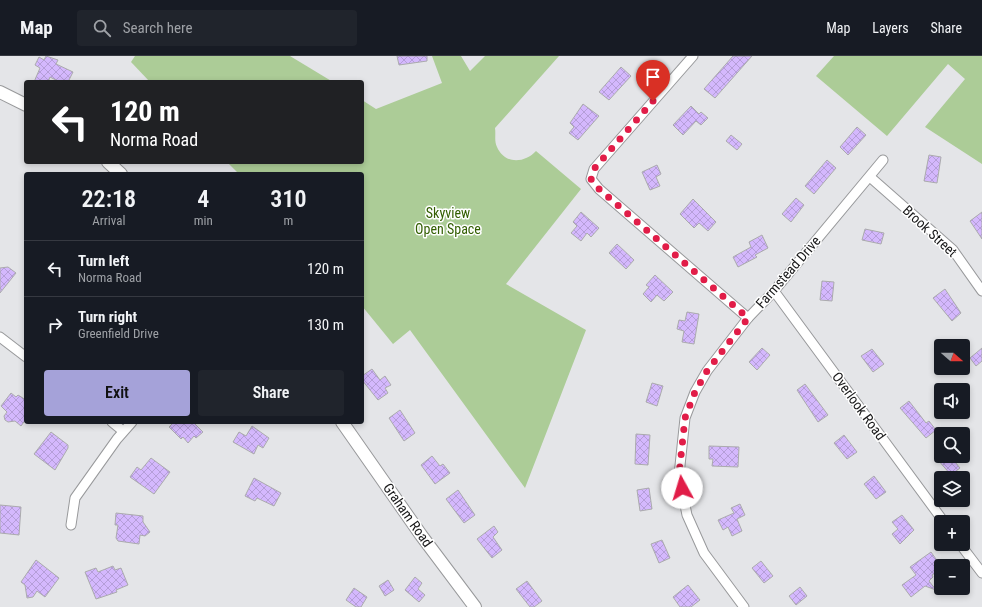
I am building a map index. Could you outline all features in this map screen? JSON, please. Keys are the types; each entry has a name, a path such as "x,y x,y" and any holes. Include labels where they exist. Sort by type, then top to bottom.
{"street":[{"path":"693,56 594,169 591,179 599,189 748,318"},
{"path":"0,92 24,105"},
{"name":"Farmstead Drive","path":"744,607 704,553 687,515 679,475 685,418 695,392 707,371 748,318 774,291 883,160"},
{"path":"110,164 119,172"},
{"name":"Brook Street","path":"870,177 953,250 982,291"},
{"name":"Overlook Road","path":"774,291 939,515"},
{"path":"0,337 24,355"},
{"path":"114,424 123,431"},
{"path":"71,525 74,498 123,431 130,424"},
{"name":"Graham Road","path":"343,424 421,535 475,607"},
{"path":"965,551 982,573"}],"green space":[{"path":"135,56 290,56 330,80 148,80 131,62"},
{"name":"Skyview Open Space","path":"432,56 461,56 470,71 485,56 559,56 495,128 496,145 505,157 521,160 536,151 581,189 506,284 586,330 525,488 410,330 393,344 364,308 364,172 237,172 229,164 364,164 364,101 376,109 442,83"},
{"path":"834,56 982,56 982,164 925,127 965,79 948,64 887,136 816,76"}],"building":[{"path":"46,56 58,60 56,64 73,72 69,80 56,80 50,77 49,80 35,80 40,68 35,65 39,57 44,60"},
{"path":"397,56 427,56 427,61 399,65"},
{"path":"733,56 752,56 715,98 704,89"},
{"path":"621,67 631,76 609,100 599,92"},
{"path":"583,104 599,116 578,140 569,133 574,127 570,123"},
{"path":"691,106 699,114 701,112 708,118 701,125 696,121 683,135 673,125"},
{"path":"857,127 866,135 848,155 840,147"},
{"path":"731,135 742,144 737,150 726,141"},
{"path":"929,155 941,157 937,183 924,181"},
{"path":"827,160 836,168 814,194 805,186"},
{"path":"657,165 661,174 656,177 660,186 650,190 642,172"},
{"path":"796,198 804,205 791,222 782,214"},
{"path":"693,199 716,222 708,231 699,223 694,228 680,214"},
{"path":"581,212 599,228 591,237 587,233 581,241 571,233 577,226 573,222"},
{"path":"982,212 982,239 970,221"},
{"path":"865,229 884,233 881,244 862,240"},
{"path":"762,235 768,248 755,255 757,257 738,267 733,257 751,247 749,242"},
{"path":"617,244 634,260 626,269 609,253"},
{"path":"8,267 16,273 0,293 0,268"},
{"path":"655,275 673,292 664,301 657,295 651,302 643,294 649,287 646,285"},
{"path":"822,281 834,282 832,301 820,300"},
{"path":"945,289 961,313 952,321 933,298"},
{"path":"687,312 699,314 694,344 682,342 684,331 677,329 679,320 685,321"},
{"path":"762,348 770,355 757,370 749,362"},
{"path":"982,348 982,361 976,366 970,358"},
{"path":"872,349 884,364 873,372 861,356"},
{"path":"372,369 380,380 385,376 391,385 385,388 388,393 378,400 364,382 364,375"},
{"path":"652,383 663,386 657,406 646,402"},
{"path":"805,384 828,415 818,422 797,390"},
{"path":"11,393 16,397 18,395 24,399 24,422 21,426 15,421 8,422 5,420 4,416 7,412 1,406"},
{"path":"909,401 926,423 929,421 934,427 934,432 926,438 900,408"},
{"path":"400,410 415,433 404,441 389,418"},
{"path":"172,424 195,424 203,432 196,438 194,436 188,443 183,437 181,439 169,427"},
{"path":"252,426 269,438 263,448 258,445 254,454 233,442 239,432 246,436"},
{"path":"51,432 68,445 68,448 55,470 34,454"},
{"path":"636,434 650,435 648,465 635,464"},
{"path":"844,435 857,452 847,459 834,443"},
{"path":"709,446 739,447 738,467 712,466 713,459 709,459"},
{"path":"432,456 440,466 443,464 450,473 435,484 421,465"},
{"path":"151,458 170,472 154,494 130,477 137,467 141,470"},
{"path":"941,463 956,463 960,468 956,471 948,471"},
{"path":"874,476 886,492 876,499 864,484"},
{"path":"254,478 281,493 274,506 257,498 255,501 245,496"},
{"path":"649,488 652,509 640,511 637,490"},
{"path":"458,490 475,515 464,523 446,499"},
{"path":"740,504 745,515 737,519 742,531 732,536 728,527 723,530 718,520 734,513 731,508"},
{"path":"0,505 21,507 19,535 0,533"},
{"path":"116,513 143,516 143,522 150,532 145,536 140,535 139,544 118,541 116,538 118,525 115,525"},
{"path":"902,515 914,530 900,544 892,534 898,529 892,522"},
{"path":"494,526 498,532 493,537 502,550 492,558 477,539"},
{"path":"662,540 670,558 659,563 651,544"},
{"path":"931,552 936,559 934,559 933,577 929,581 934,589 925,586 911,597 902,585 916,575 910,567"},
{"path":"36,560 59,578 45,597 37,591 33,597 27,598 25,585 21,582"},
{"path":"761,561 773,576 764,583 752,568"},
{"path":"113,566 115,570 121,568 128,585 116,590 117,592 96,599 85,572 96,568 98,572"},
{"path":"415,577 422,583 418,589 425,595 419,602 405,590"},
{"path":"388,580 394,590 385,596 379,586"},
{"path":"527,581 542,601 534,607 530,607 516,589"},
{"path":"688,585 700,600 691,607 680,607 673,597"},
{"path":"800,587 807,596 796,605 789,596"},
{"path":"354,588 367,597 361,607 356,607 346,600"}],"route":[{"path":"653,101 594,169 591,179 599,189 748,318 707,371 695,392 685,418 679,475 682,488"}]}
